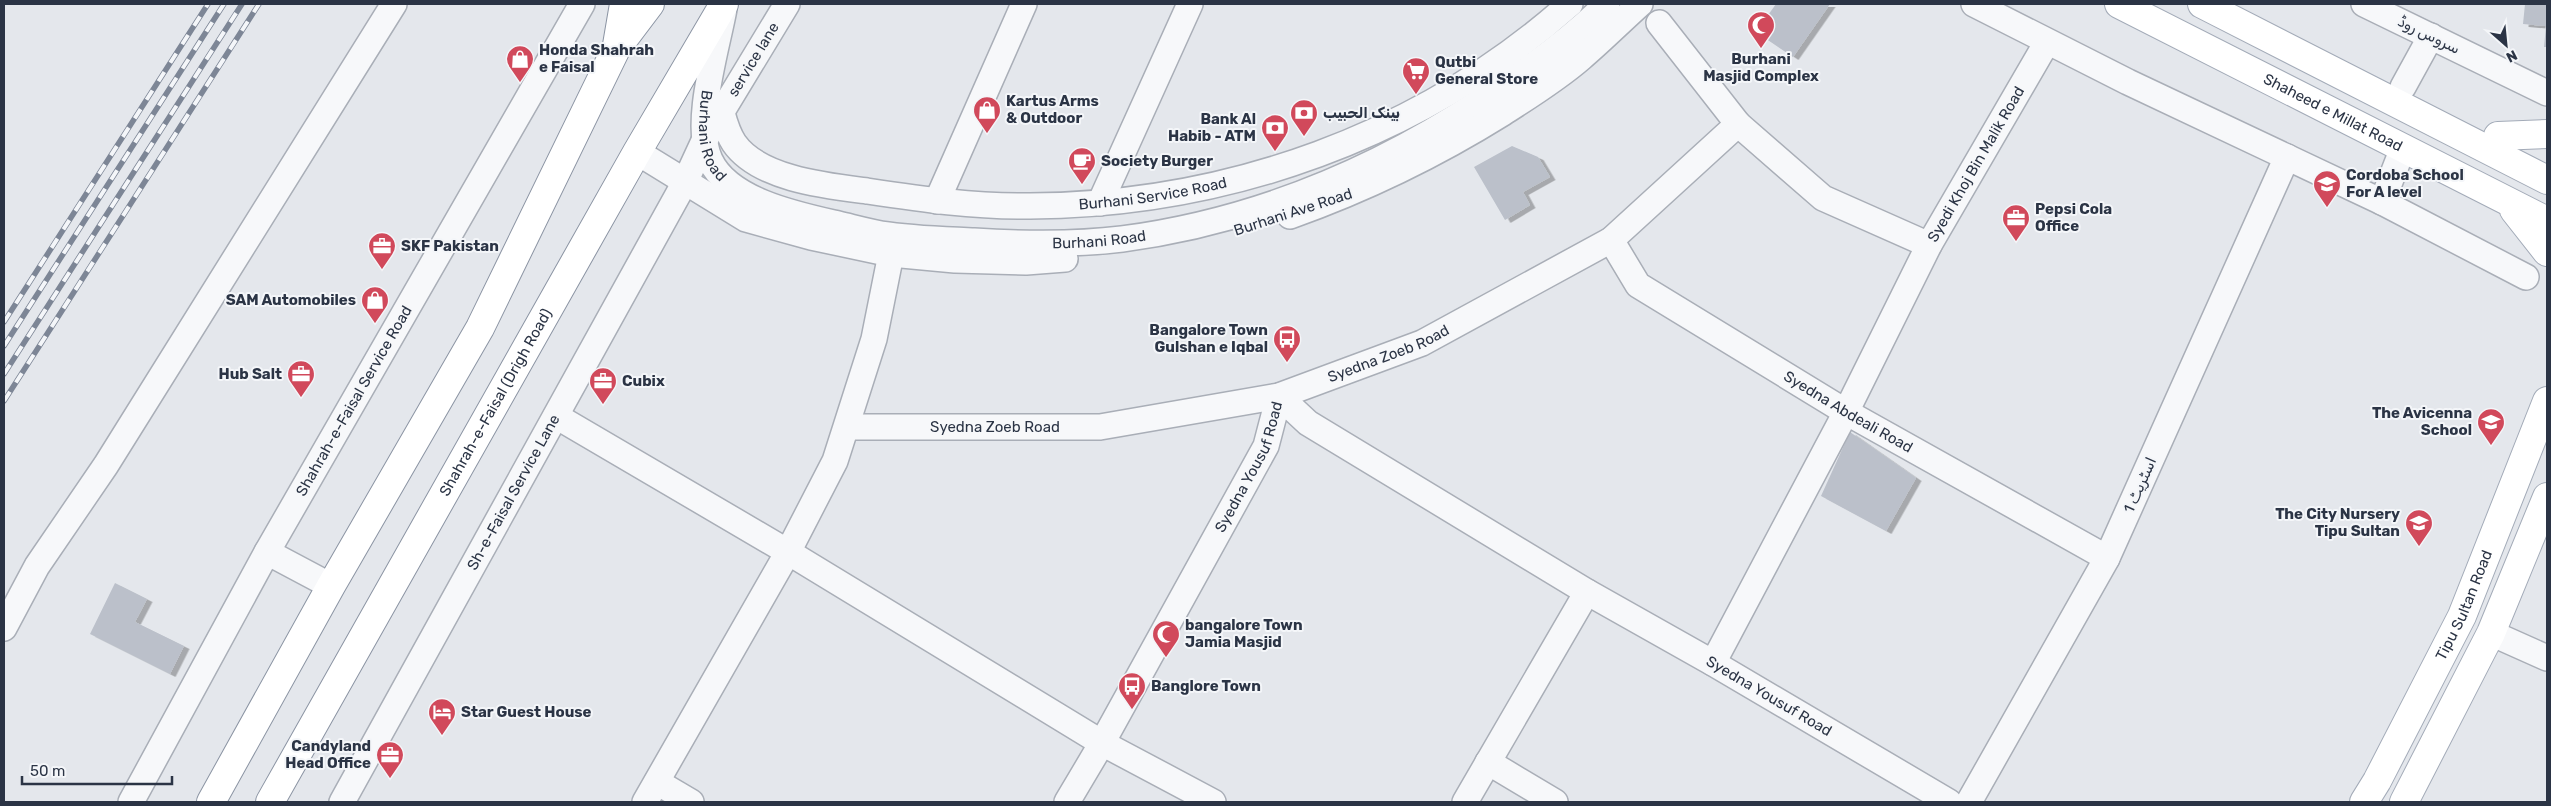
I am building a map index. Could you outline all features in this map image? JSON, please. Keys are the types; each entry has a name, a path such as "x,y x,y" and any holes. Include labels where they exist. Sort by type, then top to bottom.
{"main road":[{"path":"616,49 624,4"},
{"path":"211,802 331,586 480,328 616,49 650,4"},
{"name":"Shahrah-e-Faisal (Drigh Road)","path":"270,802 637,152 724,4"},
{"name":"Shaheed e Millat Road","path":"2119,4 2503,197 2547,221"},
{"path":"2151,4 2260,46 2547,180"},
{"path":"2202,4 2260,46 2547,206"},
{"path":"2232,4 2403,87 2498,136 2547,165"},
{"path":"2498,136 2547,134"},
{"path":"2503,197 2547,252"},
{"name":"Tipu Sultan Road","path":"2364,802 2377,781 2462,616 2547,401"},
{"path":"2404,802 2491,633 2547,497"}],"street":[{"path":"4,628 37,566 106,465 394,4"},
{"name":"Shahrah-e-Faisal Service Road","path":"131,802 267,552 582,4"},
{"name":"Burhani Road","path":"724,4 703,118 704,141 710,160 728,182 753,199 812,218 888,235 1030,244 1121,239 1230,216 1285,200 1337,180 1396,152 1522,74 1565,41 1607,4"},
{"name":"service lane","path":"685,182 704,141 787,4"},
{"path":"937,201 1024,4"},
{"path":"1100,203 1190,4"},
{"name":"Burhani Service Road","path":"722,113 727,131 744,155 756,164 774,172 835,186 937,201 1030,206 1100,203 1220,185 1323,154 1441,97 1509,54 1570,4"},
{"name":"Burhani Ave Road","path":"891,254 955,260 1026,262 1124,255 1234,232 1290,216 1342,197 1407,169 1465,137 1534,94 1580,59 1640,4"},
{"path":"1974,4 2047,42 2382,202 2526,277"},
{"name":"سروس روڈ","path":"2364,4 2547,93"},
{"path":"1659,23 1738,124"},
{"path":"2403,87 2432,36"},
{"name":"Syedi Khoj Bin Malik Road","path":"1738,124 1824,198 1929,245 2047,42"},
{"name":"Syedna Zoeb Road","path":"847,427 1100,428 1278,396 1422,344 1611,240 1738,124"},
{"path":"2382,202 2403,148"},
{"name":"Burhani Road","path":"637,152 746,219 811,237 891,254"},
{"name":"اسٹریٹ 1","path":"1969,802 2108,558 2288,157"},
{"name":"Sh-e-Faisal Service Lane","path":"342,802 685,182"},
{"name":"Syedna Abdeali Road","path":"1611,240 1638,285 1846,412 2108,558"},
{"path":"1713,663 1846,412 1929,245"},
{"path":"691,802 651,792 788,552 835,461 874,339 891,254"},
{"name":"Syedna Yousuf Road","path":"1067,802 1266,446 1278,396 1308,423 1587,592 1713,663 1949,802"},
{"path":"556,416 788,552 1102,742 1212,802"},
{"path":"267,552 331,586"},
{"path":"1465,802 1587,592"},
{"path":"2491,633 2547,658"},
{"path":"1488,762 1555,802"}],"building":[{"path":"1776,4 1830,4 1793,57 1756,32"},
{"path":"2525,4 2547,4 2547,47 2544,47 2546,26 2523,24"},
{"path":"1512,146 1538,157 1550,177 1523,192 1530,205 1505,220 1474,167"},
{"path":"1850,432 1916,478 1886,531 1821,496"},
{"path":"115,583 147,599 135,622 184,646 170,674 90,634"}],"railway":[{"path":"4,322 208,4"},
{"path":"4,346 224,4"},
{"path":"4,374 242,4"},
{"path":"4,401 259,4"}],"place":[{"name":"Burhani Masjid Complex","path":"1761,49"},
{"name":"Honda Shahrah e Faisal","path":"520,83"},
{"name":"Qutbi General Store","path":"1416,95"},
{"name":"Kartus Arms & Outdoor","path":"987,134"},
{"name":"بينک الحبيب","path":"1304,137"},
{"name":"Bank Al Habib - ATM","path":"1275,152"},
{"name":"Society Burger","path":"1082,185"},
{"name":"Cordoba School For A level","path":"2327,208"},
{"name":"Pepsi Cola Office","path":"2016,242"},
{"name":"SKF Pakistan","path":"382,270"},
{"name":"SAM Automobiles","path":"375,324"},
{"name":"Bangalore Town Gulshan e Iqbal","path":"1287,363"},
{"name":"Hub Salt","path":"301,398"},
{"name":"Cubix","path":"603,405"},
{"name":"The Avicenna School","path":"2491,446"},
{"name":"The City Nursery Tipu Sultan","path":"2419,547"},
{"name":"bangalore Town Jamia Masjid","path":"1166,658"},
{"name":"Banglore Town","path":"1132,710"},
{"name":"Star Guest House","path":"442,736"},
{"name":"Candyland Head Office","path":"390,779"}]}
